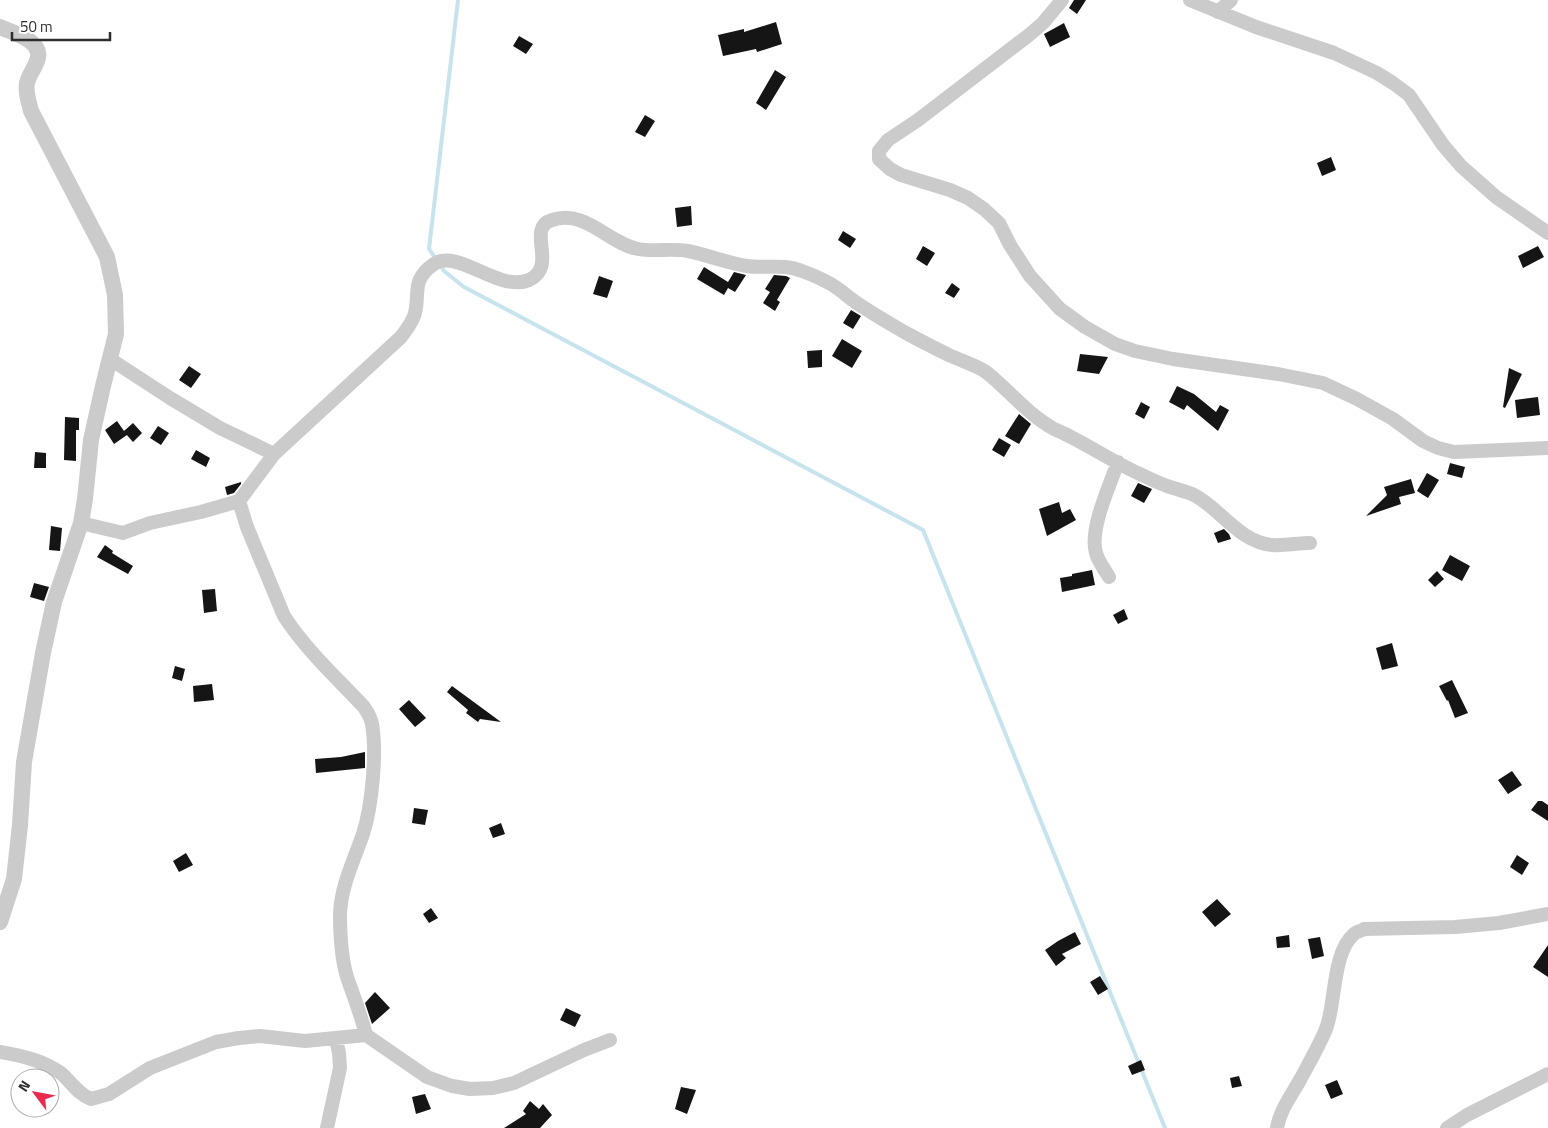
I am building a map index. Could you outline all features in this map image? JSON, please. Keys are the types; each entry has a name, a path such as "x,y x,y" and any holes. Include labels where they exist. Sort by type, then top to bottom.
{"street":[{"path":"1062,0 1043,23 1029,35 918,120 888,140 882,146 878,155 878,159 882,164 908,177 950,190 968,198 984,209 999,223 1010,245 1030,276 1060,309 1085,327 1115,344 1135,351 1172,359 1278,374 1323,383 1393,419 1423,441 1438,448 1454,452 1548,448"},
{"path":"1190,0 1256,27 1334,52 1369,68 1393,83 1409,95 1443,145 1461,166 1496,197 1548,233"},
{"path":"1218,12 1231,0"},
{"path":"0,27 29,41 36,47 38,59 27,83 31,111 107,257 115,295 116,334 91,440 81,523 54,602 43,653 24,762 14,879 0,922"},
{"path":"81,523 123,533 150,523 201,512 239,500 274,454 401,337 415,314 418,284 424,274 437,263 452,261 506,281 518,282 530,279 540,272 544,261 540,232 543,226 548,220 572,218 586,222 604,234 638,249 687,251 748,266 787,266 800,270 835,286 850,299 884,320 948,355 982,370 1035,417 1054,429 1155,481 1204,500 1245,535 1272,545 1310,543"},
{"path":"110,358 170,398 220,428 274,454"},
{"path":"1109,577 1096,553 1095,541 1102,503 1118,462"},
{"path":"239,500 246,527 284,616 307,646 364,708 370,716 372,723 374,744 369,809 363,834 344,890 340,913 341,950 347,976 366,1035 427,1077 452,1086 470,1089 493,1088 514,1083 584,1050 610,1040"},
{"path":"1277,1128 1282,1110 1300,1080 1326,1028 1341,955 1346,944 1354,934 1364,929 1455,927 1499,923 1548,914"},
{"path":"0,1052 24,1056 47,1065 64,1076 84,1096 95,1099 109,1094 150,1068 227,1039 260,1036 305,1040 336,1039 366,1035"},
{"path":"327,1128 340,1068 336,1039"},
{"path":"1447,1128 1467,1115 1548,1074"}],"building":[{"path":"1074,0 1086,0 1077,14 1069,8"},
{"path":"776,22 782,44 757,52 756,49 723,56 718,35 744,29 744,32"},
{"path":"1064,23 1070,37 1050,47 1044,34"},
{"path":"519,36 533,44 526,54 513,46"},
{"path":"775,70 786,77 766,110 756,103"},
{"path":"645,115 655,121 645,137 635,132"},
{"path":"1331,157 1336,170 1322,176 1317,163"},
{"path":"691,206 692,225 677,227 675,208"},
{"path":"843,231 856,239 850,248 838,240"},
{"path":"923,246 935,253 927,266 916,259"},
{"path":"1538,246 1544,257 1523,268 1518,256"},
{"path":"704,267 728,282 734,272 746,275 735,292 728,288 724,295 697,279"},
{"path":"774,275 790,278 777,300 780,302 775,311 763,303 770,292 765,289"},
{"path":"599,276 613,281 607,298 593,294"},
{"path":"952,283 960,289 954,298 945,293"},
{"path":"851,310 861,316 853,329 843,323"},
{"path":"842,339 862,351 852,368 832,356"},
{"path":"822,350 822,367 808,368 807,351"},
{"path":"1080,354 1108,357 1099,374 1077,371"},
{"path":"189,366 201,374 191,388 179,380"},
{"path":"1509,368 1522,374 1505,408 1503,407"},
{"path":"1177,386 1194,394 1216,412 1220,405 1229,410 1218,431 1187,405 1184,410 1169,402"},
{"path":"1538,397 1540,415 1517,418 1515,400"},
{"path":"1141,402 1150,407 1144,419 1135,414"},
{"path":"1019,414 1031,424 1019,444 1005,436"},
{"path":"65,417 79,418 79,430 76,430 76,461 64,460"},
{"path":"117,421 124,431 133,423 142,433 133,442 127,435 114,444 105,430"},
{"path":"158,426 169,433 161,445 150,438"},
{"path":"999,438 1011,445 1004,457 992,450"},
{"path":"196,450 210,458 206,467 191,459"},
{"path":"35,452 46,453 46,468 34,468"},
{"path":"1450,463 1465,467 1462,478 1447,474"},
{"path":"1427,473 1439,480 1428,498 1417,491"},
{"path":"1411,479 1415,493 1399,497 1401,504 1366,516 1387,495 1384,487"},
{"path":"241,482 234,493 227,495 225,487"},
{"path":"1138,483 1152,489 1144,503 1131,496"},
{"path":"1059,502 1062,513 1070,509 1076,520 1047,536 1039,509"},
{"path":"51,526 62,528 60,551 49,550"},
{"path":"1224,529 1231,539 1218,543 1214,533"},
{"path":"105,545 113,551 112,553 133,566 128,574 97,557"},
{"path":"1450,555 1470,566 1462,581 1442,570"},
{"path":"1092,570 1095,585 1062,592 1060,578"},
{"path":"1437,571 1444,579 1435,587 1428,580"},
{"path":"34,583 49,587 44,601 30,597"},
{"path":"215,589 217,611 204,613 202,590"},
{"path":"1124,609 1128,619 1118,624 1113,615"},
{"path":"1392,643 1398,666 1382,670 1376,648"},
{"path":"175,666 185,669 182,681 172,678"},
{"path":"1452,680 1468,713 1455,718 1448,700 1439,686"},
{"path":"212,684 214,700 194,702 193,686"},
{"path":"452,686 501,722 480,719 478,722 466,713 468,710 447,692"},
{"path":"409,700 426,718 415,727 399,709"},
{"path":"365,752 365,768 316,773 315,759 341,757"},
{"path":"1512,771 1522,785 1508,794 1498,780"},
{"path":"1538,801 1548,805 1548,821 1531,810"},
{"path":"414,808 428,810 425,825 412,823"},
{"path":"501,823 505,834 493,838 489,828"},
{"path":"186,853 193,865 179,872 173,861"},
{"path":"1517,855 1529,863 1522,875 1510,867"},
{"path":"1217,899 1231,914 1215,927 1202,912"},
{"path":"431,908 438,918 429,923 423,914"},
{"path":"1075,932 1081,944 1062,954 1066,958 1056,966 1045,950"},
{"path":"1289,935 1290,947 1277,948 1276,937"},
{"path":"1320,937 1324,956 1312,959 1308,939"},
{"path":"1548,945 1548,977 1533,967"},
{"path":"1100,976 1108,989 1098,995 1090,982"},
{"path":"375,992 390,1008 372,1024 365,1003"},
{"path":"566,1008 581,1015 575,1027 560,1020"},
{"path":"1141,1060 1145,1070 1132,1075 1128,1066"},
{"path":"1239,1076 1242,1086 1232,1088 1230,1078"},
{"path":"1337,1080 1343,1094 1331,1099 1325,1085"},
{"path":"681,1087 696,1090 687,1114 675,1109"},
{"path":"425,1094 431,1109 416,1114 412,1097"},
{"path":"530,1101 539,1109 543,1104 552,1115 540,1128 504,1128 526,1114 523,1111"}],"waterway":[{"path":"436,259 429,249 458,0"},
{"path":"440,265 444,271 464,287 923,530 1165,1128"}]}
